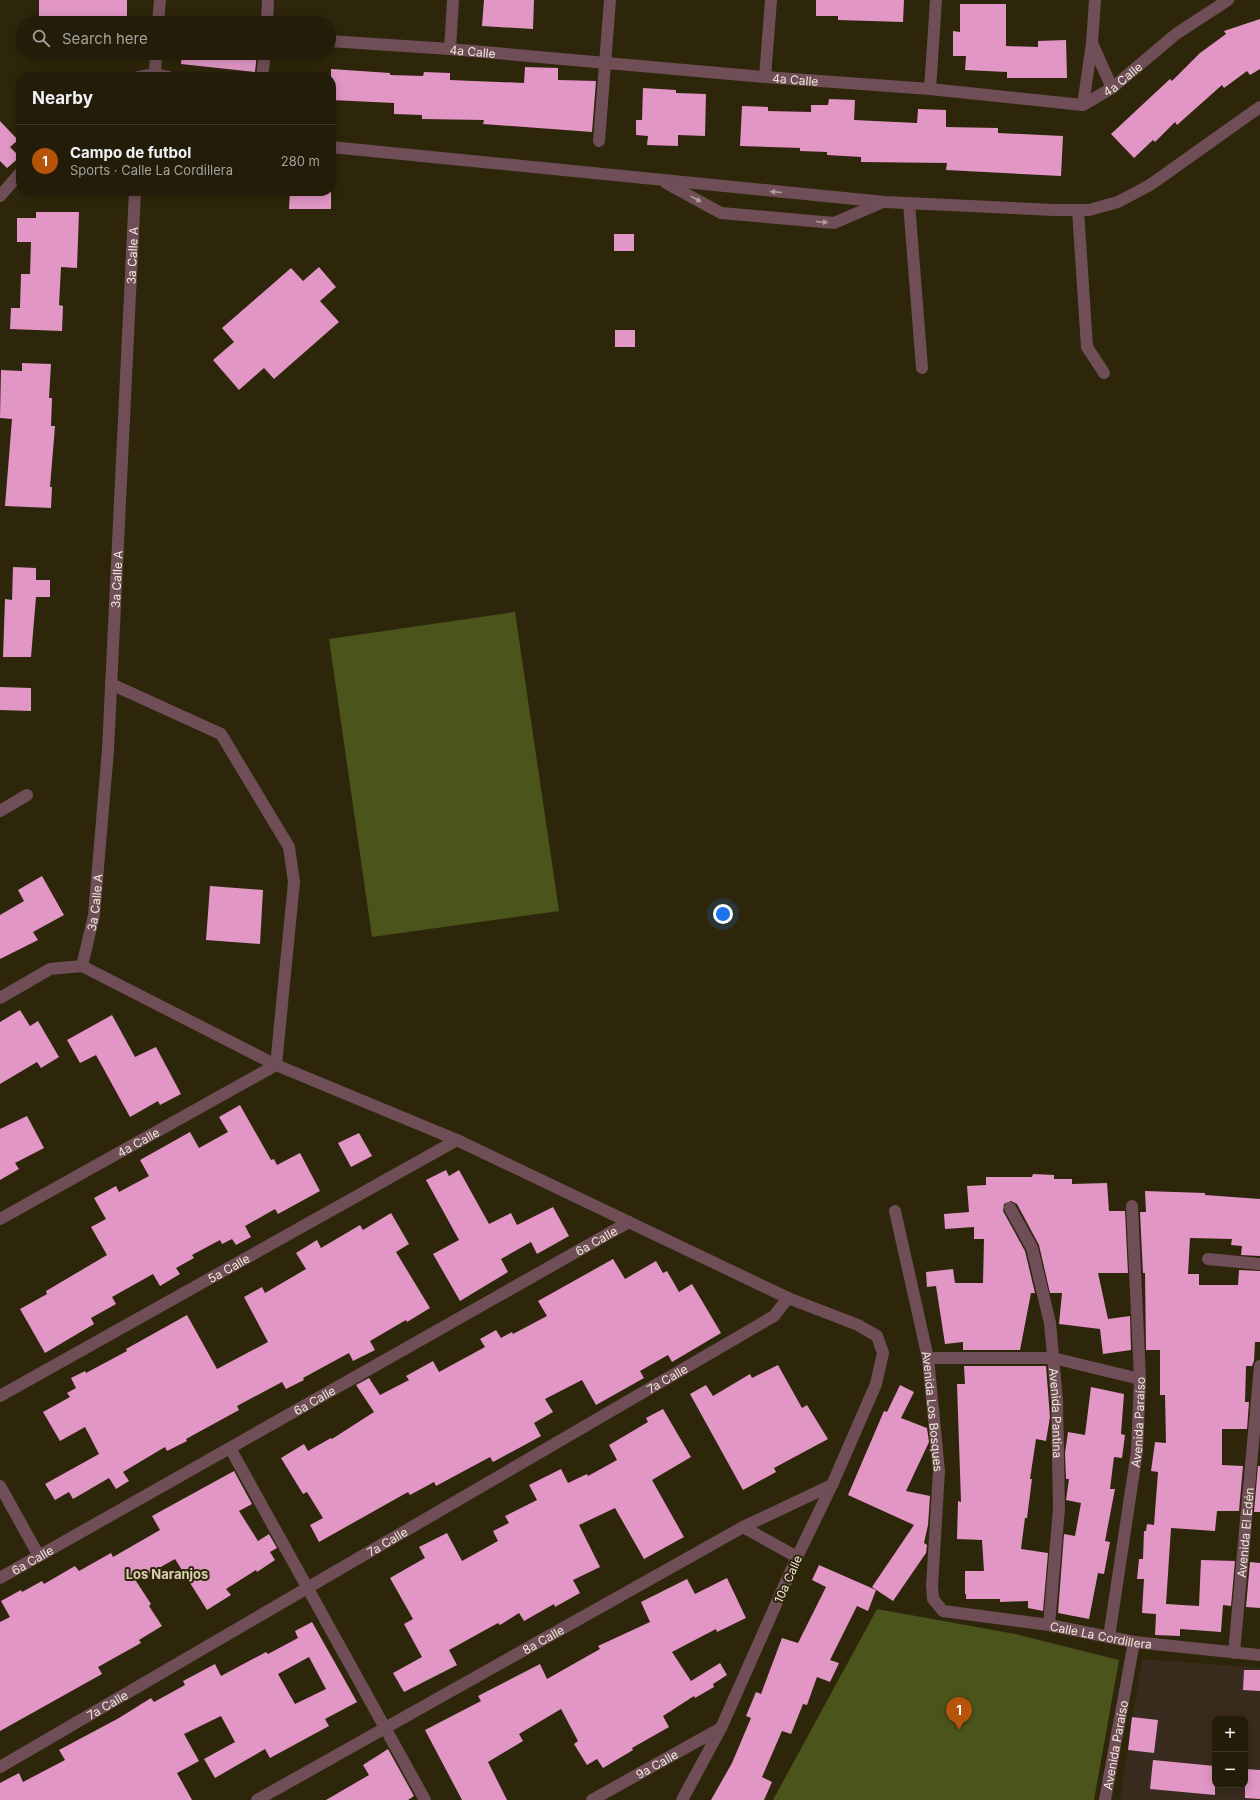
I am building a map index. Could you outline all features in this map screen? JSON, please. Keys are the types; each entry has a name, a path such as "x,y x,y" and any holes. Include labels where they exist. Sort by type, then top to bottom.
{"street":[{"path":"159,16 160,0"},
{"path":"267,16 268,0"},
{"path":"450,49 453,0"},
{"path":"599,141 610,0"},
{"path":"765,77 771,0"},
{"path":"930,89 936,0"},
{"path":"1083,105 1092,43 1094,0"},
{"name":"4a Calle","path":"336,41 450,49 765,77 930,89 1083,105 1112,88 1176,34 1228,0"},
{"path":"1092,43 1112,88"},
{"path":"155,72 156,60"},
{"path":"262,72 263,60"},
{"path":"336,148 885,202 1054,210 1089,210 1118,202 1150,185 1260,107"},
{"path":"0,196 16,178"},
{"path":"662,181 721,213 834,223 885,202"},
{"name":"3a Calle A","path":"82,966 94,915 107,758 135,196"},
{"path":"909,203 922,368"},
{"path":"1078,210 1087,347 1104,372"},
{"path":"111,684 220,734 289,847 294,882 276,1065"},
{"path":"0,811 27,795"},
{"path":"0,998 50,969 82,966 276,1065 457,1140 788,1298"},
{"name":"4a Calle","path":"0,1219 276,1065"},
{"name":"5a Calle","path":"0,1396 457,1140"},
{"name":"Avenida Paraíso","path":"1109,1637 1137,1451 1140,1380 1132,1206"},
{"name":"Avenida Pantina","path":"1010,1208 1032,1248 1050,1323 1057,1401 1059,1509 1049,1625"},
{"name":"Avenida Los Bosques","path":"895,1211 928,1358 939,1471 932,1586 933,1599 943,1611"},
{"name":"6a Calle","path":"0,1578 629,1222"},
{"path":"1208,1259 1260,1264"},
{"name":"7a Calle","path":"0,1767 774,1316 788,1298"},
{"name":"10a Calle","path":"682,1800 721,1728 797,1557 832,1486 876,1384 883,1353 877,1336 858,1325 788,1298"},
{"path":"928,1358 1053,1358 1140,1380"},
{"name":"Avenida El Edén","path":"1234,1653 1260,1366"},
{"path":"230,1448 425,1800"},
{"path":"0,1486 39,1556"},
{"name":"8a Calle","path":"257,1800 743,1527 832,1486"},
{"path":"743,1527 797,1557"},
{"name":"Calle La Cordillera","path":"943,1611 1049,1625 1134,1642 1234,1653 1260,1654"},
{"name":"Avenida Paraíso","path":"1105,1800 1134,1642"},
{"name":"9a Calle","path":"592,1800 721,1728"}],"shaded area":[{"path":"1142,1659 1260,1668 1260,1800 1120,1800"}],"green space":[{"path":"515,612 559,911 372,937 329,639"},
{"path":"877,1609 1015,1634 1119,1660 1094,1800 773,1800"}],"building":[{"path":"39,0 127,0 127,16 39,16"},
{"path":"484,0 534,0 533,29 482,26"},
{"path":"816,0 904,0 903,22 838,20 838,16 816,16"},
{"path":"960,4 1006,4 1006,46 1038,47 1038,41 1066,40 1067,78 1007,78 1007,72 965,70 966,56 953,56 953,31 960,32"},
{"path":"1260,19 1260,69 1250,75 1247,71 1224,88 1222,85 1177,125 1175,122 1155,142 1153,140 1134,158 1111,134 1170,79 1172,81 1200,53 1226,34 1224,31"},
{"path":"181,60 256,60 255,72 181,64"},
{"path":"525,67 558,68 558,80 596,81 592,132 483,124 484,120 422,119 422,115 394,114 394,103 336,100 336,72 331,72 331,69 390,73 390,75 423,76 424,72 450,73 450,80 524,83"},
{"path":"643,88 676,90 676,93 706,94 705,136 678,135 678,146 647,145 648,136 636,135 636,120 642,120"},
{"path":"829,99 855,100 854,120 917,123 918,109 946,110 946,127 998,128 998,133 1063,136 1061,176 946,170 947,163 861,162 861,157 827,155 827,152 800,151 800,148 740,146 742,106 768,107 768,111 811,112 811,105 828,105"},
{"path":"0,121 16,138 16,142 10,147 16,153 16,160 7,168 0,161"},
{"path":"290,196 331,196 331,209 289,209"},
{"path":"36,212 79,212 77,268 61,267 59,305 63,306 62,331 10,329 11,308 20,308 21,274 30,274 31,242 17,242 17,218 36,218"},
{"path":"614,234 634,234 634,251 614,251"},
{"path":"319,267 336,287 320,301 339,322 274,379 264,368 239,390 213,360 234,342 222,328 291,268 303,281"},
{"path":"615,330 635,330 635,347 615,347"},
{"path":"22,363 51,364 49,398 52,398 51,426 55,426 50,487 52,487 51,508 5,506 12,419 0,418 1,370 22,371"},
{"path":"13,567 36,568 36,580 50,580 50,597 36,597 31,657 3,657 5,599 12,600"},
{"path":"0,687 31,688 31,711 0,710"},
{"path":"42,876 64,915 33,932 38,940 0,959 0,915 24,901 18,890"},
{"path":"210,886 263,890 260,944 206,940"},
{"path":"20,1010 30,1026 38,1021 59,1057 41,1068 37,1062 0,1084 0,1022"},
{"path":"112,1015 135,1057 156,1047 181,1094 160,1105 158,1101 130,1117 96,1055 80,1063 67,1040"},
{"path":"240,1105 271,1160 274,1159 277,1165 300,1153 320,1191 278,1214 275,1209 245,1226 251,1237 236,1245 232,1239 222,1244 220,1240 192,1255 194,1258 176,1268 180,1274 160,1286 153,1274 112,1297 116,1304 91,1318 94,1324 45,1353 20,1309 47,1294 46,1291 107,1255 91,1227 106,1219 94,1198 116,1186 119,1192 149,1176 140,1160 190,1132 199,1148 228,1132 219,1117"},
{"path":"27,1116 44,1148 15,1163 19,1169 0,1180 0,1129"},
{"path":"359,1133 372,1156 351,1167 338,1143"},
{"path":"446,1170 449,1176 459,1170 489,1224 511,1213 517,1225 553,1207 569,1236 537,1254 531,1242 501,1259 508,1272 460,1301 433,1254 459,1240 426,1180"},
{"path":"1033,1174 1054,1175 1054,1179 1072,1179 1072,1184 1107,1183 1109,1211 1125,1211 1128,1273 1098,1273 1108,1319 1130,1316 1131,1350 1103,1354 1100,1329 1059,1324 1062,1293 1050,1293 1039,1245 1017,1204 1011,1201 1004,1204 1003,1211 1025,1251 1035,1293 1031,1293 1020,1350 963,1350 963,1342 945,1344 936,1286 927,1287 926,1272 953,1269 955,1283 983,1283 984,1239 974,1239 974,1227 945,1229 944,1214 969,1212 967,1186 986,1185 986,1177 1032,1177"},
{"path":"1145,1191 1205,1193 1205,1195 1260,1199 1260,1256 1241,1255 1242,1246 1231,1245 1232,1239 1190,1238 1188,1274 1199,1274 1199,1285 1238,1285 1239,1270 1260,1271 1260,1342 1255,1342 1254,1361 1252,1366 1246,1366 1245,1402 1249,1402 1247,1429 1222,1429 1222,1465 1243,1466 1239,1511 1217,1511 1215,1531 1171,1528 1166,1604 1199,1606 1201,1560 1235,1561 1231,1606 1223,1605 1221,1632 1180,1629 1180,1636 1155,1635 1156,1614 1142,1613 1144,1579 1137,1579 1139,1559 1143,1559 1144,1531 1146,1531 1147,1524 1154,1525 1158,1472 1151,1471 1155,1442 1166,1443 1165,1395 1160,1395 1160,1350 1146,1350 1145,1273 1143,1273 1140,1212 1146,1212"},
{"path":"391,1213 409,1244 396,1252 430,1308 370,1341 375,1350 353,1361 349,1353 286,1389 282,1382 237,1406 239,1410 186,1439 187,1441 167,1451 165,1447 123,1472 129,1481 116,1489 109,1478 73,1499 69,1492 55,1500 45,1484 99,1454 85,1427 60,1441 43,1412 70,1397 67,1393 76,1388 71,1378 85,1371 86,1373 127,1351 126,1349 187,1315 217,1369 268,1342 244,1297 262,1287 265,1293 306,1269 296,1253 317,1240 321,1248 360,1225 363,1230"},
{"path":"613,1259 625,1279 656,1261 663,1273 667,1271 679,1292 692,1284 721,1333 672,1362 668,1355 640,1371 644,1378 596,1405 582,1380 545,1399 553,1412 534,1423 541,1436 493,1462 490,1457 436,1486 434,1482 410,1495 408,1492 319,1542 310,1525 323,1518 307,1492 303,1494 281,1458 304,1444 308,1451 331,1438 332,1439 374,1412 356,1385 369,1378 380,1395 409,1380 406,1376 433,1361 439,1372 485,1347 480,1339 496,1330 501,1338 512,1332 513,1334 547,1316 538,1301"},
{"path":"778,1365 802,1408 807,1405 828,1439 774,1468 776,1472 743,1490 690,1394 706,1385 713,1396 750,1374 752,1378"},
{"path":"964,1366 1046,1366 1050,1417 1046,1441 1036,1439 1030,1479 1032,1479 1027,1518 1025,1518 1021,1549 1048,1553 1043,1611 1028,1608 1028,1601 1000,1602 1000,1599 966,1599 965,1571 984,1571 982,1540 957,1539 958,1501 961,1502 957,1384 965,1384"},
{"path":"900,1385 914,1392 901,1418 927,1428 929,1442 906,1491 930,1496 928,1525 924,1543 927,1545 926,1553 893,1601 872,1587 914,1525 848,1495 884,1411 887,1412"},
{"path":"1091,1387 1124,1394 1121,1434 1125,1435 1122,1458 1114,1457 1110,1489 1115,1489 1105,1541 1110,1542 1104,1574 1098,1573 1089,1619 1058,1613 1064,1534 1075,1536 1081,1503 1066,1500 1069,1479 1066,1479 1065,1453 1068,1432 1085,1435"},
{"path":"663,1409 691,1457 652,1480 684,1537 644,1559 615,1508 579,1525 600,1567 573,1580 580,1593 555,1607 554,1604 524,1621 519,1613 500,1625 498,1623 449,1650 457,1665 404,1692 393,1673 422,1657 404,1624 413,1619 390,1578 425,1558 419,1547 447,1533 462,1561 498,1541 493,1531 509,1523 505,1516 537,1500 529,1485 561,1469 568,1483 587,1474 588,1476 617,1460 609,1445 648,1422 646,1418"},
{"path":"1258,1466 1260,1466 1260,1512 1254,1512"},
{"path":"234,1471 252,1504 239,1511 258,1541 269,1534 277,1548 270,1552 275,1560 226,1589 231,1595 207,1610 175,1559 136,1581 151,1604 149,1606 162,1626 139,1640 141,1643 98,1667 102,1674 0,1731 0,1622 10,1617 1,1601 42,1581 44,1584 75,1566 79,1571 111,1553 113,1557 160,1530 152,1516"},
{"path":"1250,1562 1260,1563 1260,1608 1246,1607"},
{"path":"819,1565 876,1590 868,1611 857,1606 830,1660 839,1663 830,1682 817,1677 807,1705 803,1704 791,1734 782,1731 762,1777 772,1782 764,1800 711,1800 732,1763 751,1718 746,1716 756,1692 761,1694 782,1638 798,1643 826,1587 812,1580"},
{"path":"727,1578 746,1618 717,1632 716,1629 672,1652 691,1681 720,1663 727,1675 713,1684 714,1687 695,1698 694,1696 663,1716 669,1727 632,1748 633,1750 603,1768 597,1759 587,1765 574,1744 578,1741 561,1709 519,1734 523,1741 488,1762 507,1800 462,1800 425,1730 481,1701 478,1696 540,1664 547,1679 600,1649 598,1646 650,1622 641,1602 687,1579 695,1594"},
{"path":"312,1622 357,1702 325,1719 329,1726 270,1758 265,1749 215,1778 204,1759 235,1742 221,1716 184,1734 199,1761 177,1773 192,1800 0,1800 0,1783 19,1773 23,1782 65,1760 59,1750 119,1718 151,1698 154,1702 185,1685 183,1681 215,1664 221,1676 266,1652 268,1654 298,1638 295,1631","holes":["309,1657 326,1689 295,1704 278,1674"]},
{"path":"1244,1670 1260,1670 1260,1691 1243,1690"},
{"path":"1132,1717 1158,1720 1154,1753 1128,1750"},
{"path":"388,1749 414,1796 408,1800 326,1800 369,1775 363,1765"},
{"path":"1153,1760 1212,1766 1212,1788 1215,1788 1215,1795 1150,1789"},
{"path":"1248,1769 1260,1770 1260,1799 1245,1798 1245,1788 1248,1788"}],"place":[{"name":"Campo de futbol","path":"959,1730"}],"district":[{"name":"Los Naranjos","path":"167,1574"}]}
